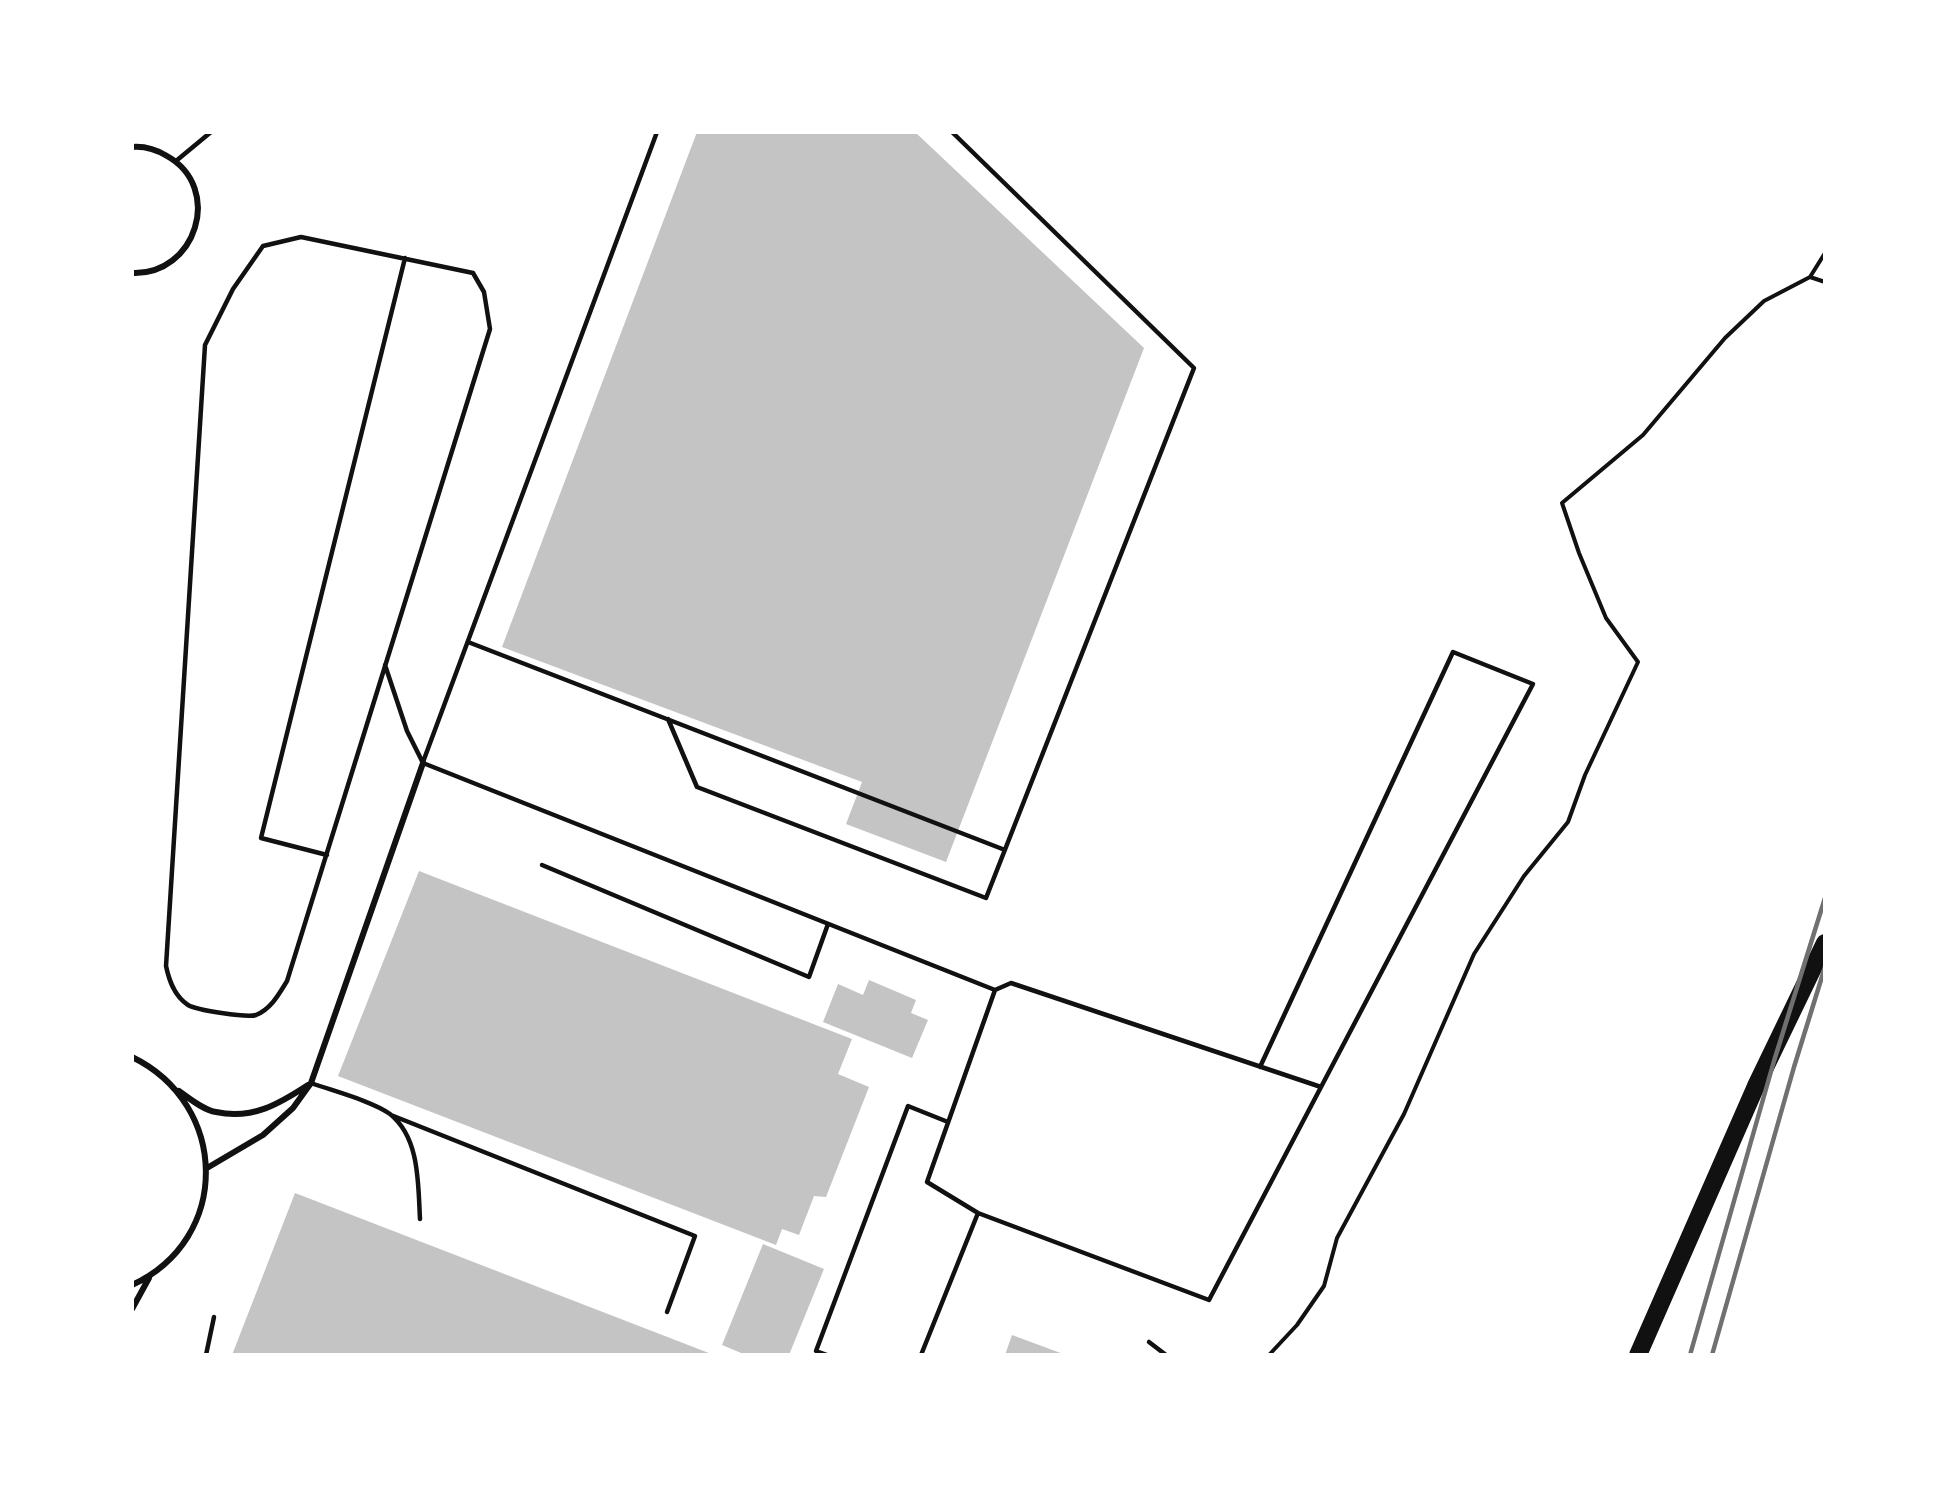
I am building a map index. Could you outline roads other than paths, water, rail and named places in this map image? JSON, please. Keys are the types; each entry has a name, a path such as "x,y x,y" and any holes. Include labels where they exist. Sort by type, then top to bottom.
{"highway":[{"path":"1638,1355 1756,1086 1825,943"}],"street":[{"path":"132,147 138,146 158,151 176,161 190,177 198,198 198,220 190,241 176,258 157,270 132,273"},
{"path":"207,1168 263,1135 294,1108 311,1083 423,763"},
{"path":"132,1057 151,1066 178,1091 214,1112 246,1114 278,1105 311,1083"},
{"path":"132,1285 150,1276 181,1248 201,1210 207,1168 199,1127 178,1091"},
{"path":"132,1309 150,1276"}],"lane":[{"path":"176,161 211,132"},
{"path":"423,763 657,132"},
{"path":"668,719 697,787 986,898 1194,368 952,132"},
{"path":"301,237 405,258 473,273 483,292 490,329 385,665 287,981 275,1001 256,1015 236,1016 188,1005 171,987 166,966 205,345 232,290 263,246 301,237"},
{"path":"327,855 261,838 405,258"},
{"path":"468,642 1005,850"},
{"path":"995,990 927,1182 978,1213 1209,1300 1533,684 1453,652 1260,1067"},
{"path":"385,665 407,731 423,763 995,990 1011,983 1321,1087"},
{"path":"542,865 809,977 828,924"},
{"path":"311,1083 695,1236 667,1312"},
{"path":"827,1355 816,1351 908,1106 948,1122"},
{"path":"391,1115 408,1137 417,1170 420,1219"},
{"path":"921,1355 978,1213"},
{"path":"206,1355 214,1317"},
{"path":"1149,1342 1166,1355"}],"railway":[{"path":"1690,1355 1774,1061 1825,898"},
{"path":"1712,1355 1794,1067 1825,967"}]}
